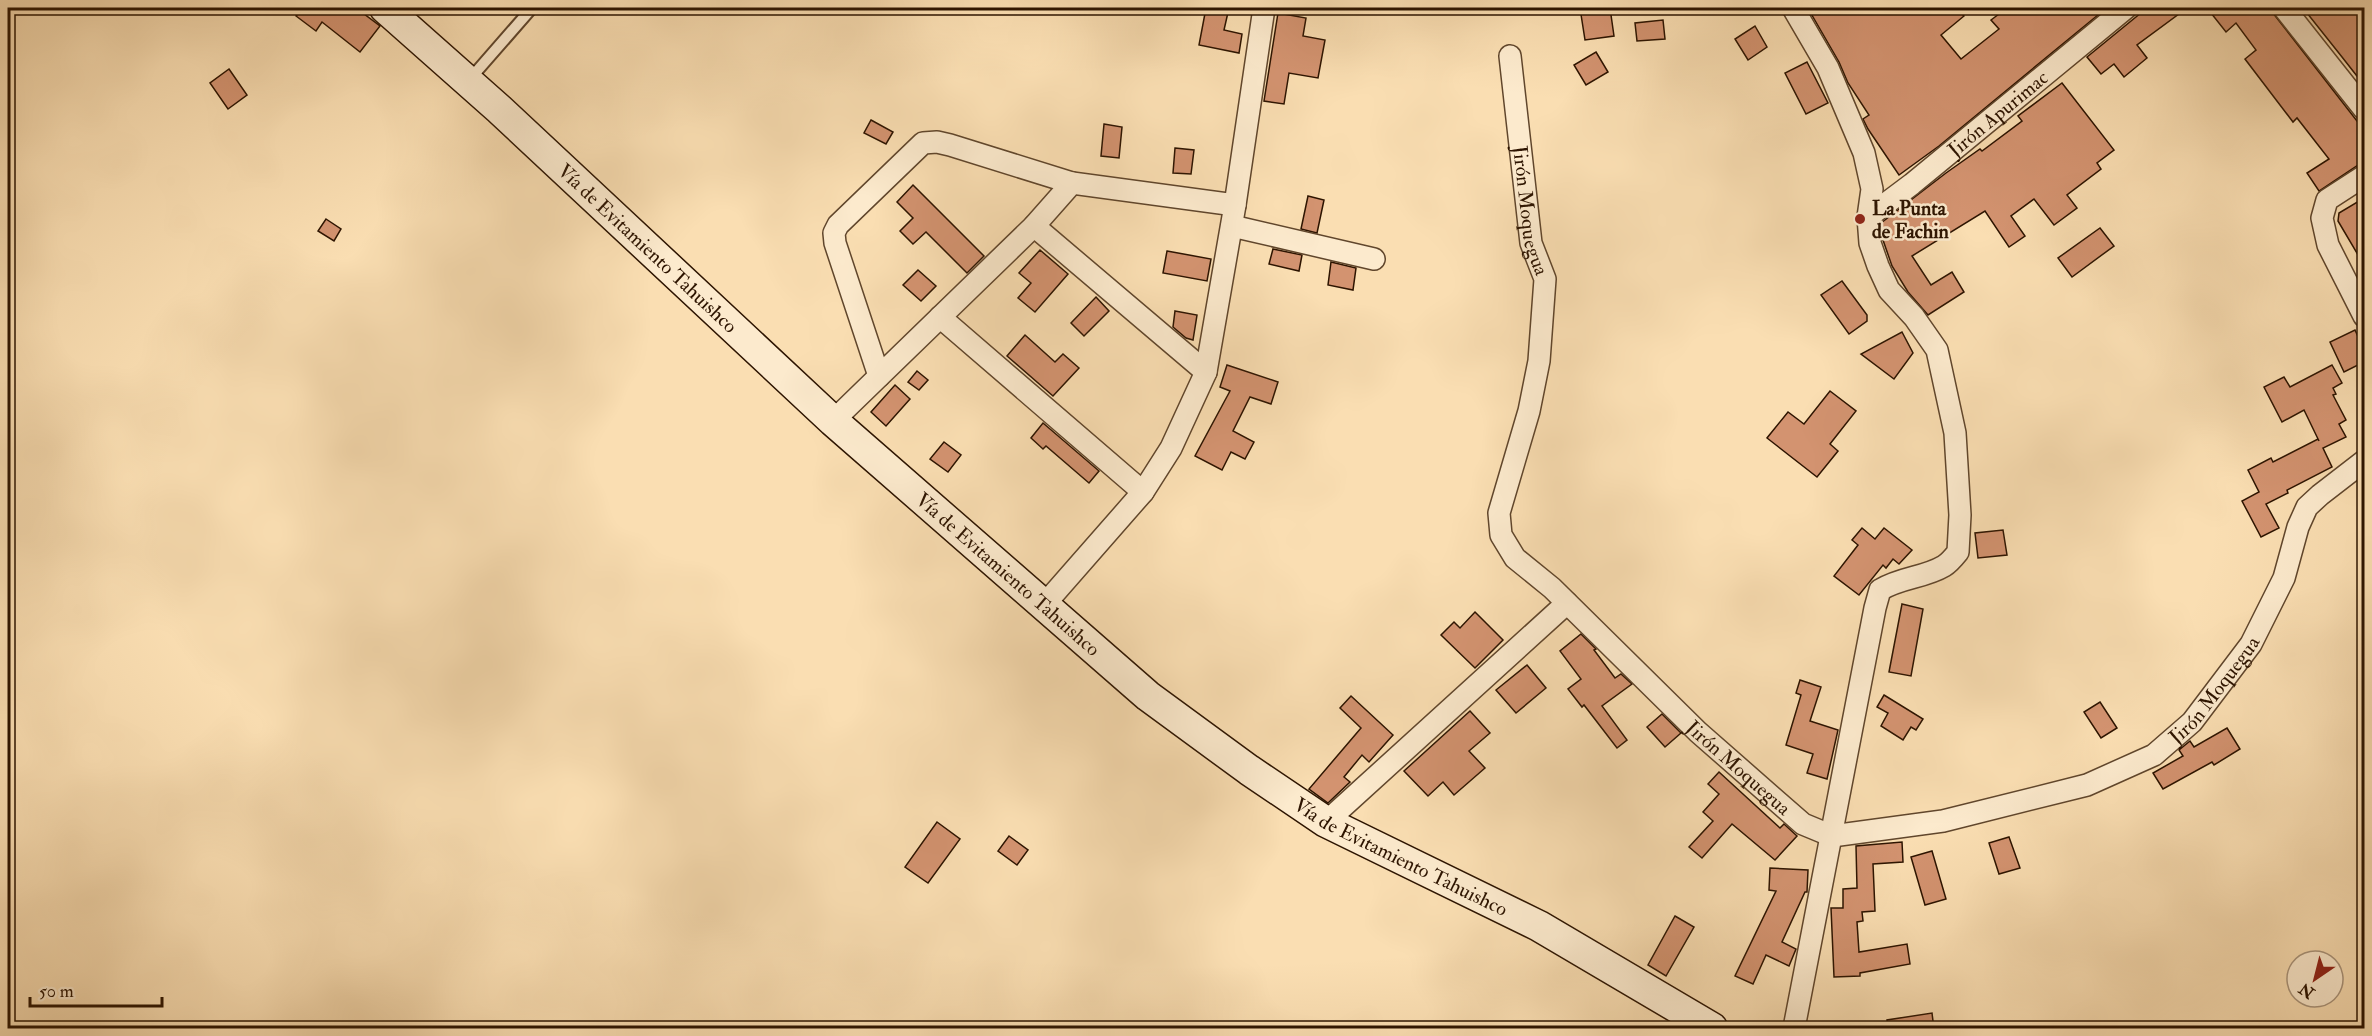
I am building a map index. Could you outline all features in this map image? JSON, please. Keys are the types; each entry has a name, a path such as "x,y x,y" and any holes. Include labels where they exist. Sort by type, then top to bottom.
{"main road":[{"name":"Vía de Evitamiento Tahuishco","path":"385,8 468,81 833,421 1148,696 1249,770 1326,822 1539,926 1712,1029"}],"street":[{"path":"1044,605 1143,492 1171,448 1206,372 1232,226 1264,8"},
{"path":"1794,8 1827,68 1864,153 1872,189 1868,218 1870,243 1889,290 1914,317 1937,350 1955,433 1960,515 1958,552 1945,565 1923,574 1894,581 1880,590 1794,1029"},
{"name":"Jirón Apurimac","path":"1868,218 2126,8"},
{"path":"2284,8 2364,109"},
{"name":"Jirón Moquegua","path":"1510,56 1532,243 1545,279 1539,361 1529,411 1499,513 1501,535 1515,558 1552,588 1599,632 1698,732 1782,808 1803,824 1832,836 1943,821 2086,785 2154,755 2192,722 2251,644 2284,578 2298,526 2307,507 2364,461"},
{"path":"879,376 834,233 838,225 923,143 937,142 950,145 1072,183 1235,205"},
{"path":"2364,176 2327,200 2322,218 2328,245 2364,316"},
{"path":"833,421 1034,226 1072,183"},
{"path":"1034,226 1206,372"},
{"path":"1232,226 1374,259"},
{"path":"940,317 1143,492"},
{"path":"1326,822 1567,603"}],"lane":[{"path":"468,81 532,8"}],"building":[{"path":"303,8 356,8 380,26 360,52 322,22 316,31 296,16"},
{"path":"1206,8 1229,8 1224,30 1242,34 1239,53 1199,45"},
{"path":"1580,8 1610,8 1614,36 1585,40"},
{"path":"1812,8 1957,8 1964,16 1941,35 1961,59 1999,29 1991,20 2007,8 2102,8 2104,10 1939,146 1899,175 1868,129 1863,119 1869,115 1848,83 1839,62 1809,10"},
{"path":"2147,8 2187,8 2137,45 2147,58 2124,77 2114,64 2101,74 2087,57"},
{"path":"2207,8 2269,8 2364,130 2364,161 2319,191 2307,173 2329,159 2297,118 2293,122 2245,59 2256,50 2236,23 2226,32"},
{"path":"2303,8 2364,8 2364,85 2342,57"},
{"path":"1278,13 1306,18 1303,36 1325,40 1318,78 1289,73 1284,104 1264,101"},
{"path":"1663,20 1665,39 1637,41 1635,23"},
{"path":"1755,26 1767,47 1748,60 1735,39"},
{"path":"1596,52 1608,72 1586,85 1574,65"},
{"path":"1807,62 1828,103 1806,114 1785,73"},
{"path":"229,69 247,95 228,109 210,83"},
{"path":"2062,83 2114,150 2097,163 2101,169 2067,195 2077,208 2054,225 2034,199 2011,216 2025,236 2009,247 1985,211 1912,256 1931,285 1952,272 1964,292 1928,315 1908,292 1892,266 1883,240 1881,223 1946,173 1980,149 1982,151 2022,121 2018,116"},
{"path":"871,120 893,132 886,144 864,133"},
{"path":"1104,124 1122,127 1119,158 1101,156"},
{"path":"1175,148 1194,150 1191,174 1173,173"},
{"path":"913,185 984,256 967,273 926,232 913,244 900,231 913,218 897,202"},
{"path":"1308,196 1324,200 1317,233 1301,229"},
{"path":"2364,198 2364,265 2338,221 2339,213"},
{"path":"326,219 341,229 334,241 318,231"},
{"path":"2100,228 2114,246 2072,277 2058,258"},
{"path":"1273,249 1302,255 1299,271 1269,264"},
{"path":"1040,250 1068,274 1035,312 1018,298 1031,283 1019,273"},
{"path":"1167,251 1211,259 1207,281 1163,273"},
{"path":"1331,262 1356,268 1353,290 1328,285"},
{"path":"918,270 936,286 921,301 903,285"},
{"path":"1842,281 1867,315 1867,321 1849,334 1821,295"},
{"path":"1096,297 1109,311 1084,336 1071,323"},
{"path":"1175,311 1197,315 1193,340 1186,338 1173,327"},
{"path":"2355,330 2364,350 2364,362 2344,372 2330,342"},
{"path":"1902,332 1913,353 1894,379 1861,354"},
{"path":"1025,335 1055,362 1063,354 1079,368 1053,396 1007,356"},
{"path":"1227,365 1278,382 1271,404 1250,397 1233,431 1254,442 1245,459 1231,452 1222,470 1195,456 1230,391 1220,387"},
{"path":"2332,365 2342,383 2333,388 2336,394 2333,395 2346,420 2339,424 2346,437 2323,448 2332,467 2287,490 2288,493 2266,504 2279,528 2261,537 2242,501 2259,492 2248,470 2271,458 2273,462 2318,439 2319,441 2304,410 2282,422 2264,387 2284,377 2290,387"},
{"path":"917,371 928,380 919,390 908,382"},
{"path":"895,385 910,399 886,426 871,412"},
{"path":"1830,391 1856,411 1830,444 1838,451 1817,477 1767,438 1788,412 1804,424"},
{"path":"1043,423 1099,471 1089,483 1046,446 1043,449 1031,438"},
{"path":"944,442 961,455 948,472 930,459"},
{"path":"1862,528 1875,539 1884,528 1912,550 1899,564 1893,559 1886,568 1883,565 1859,595 1834,576 1858,545 1852,540"},
{"path":"2003,530 2007,555 1978,558 1975,533"},
{"path":"1902,604 1923,609 1911,676 1889,672"},
{"path":"1475,612 1503,640 1475,668 1441,635 1454,622 1460,628"},
{"path":"1581,634 1596,649 1594,650 1615,678 1621,674 1632,684 1602,706 1627,740 1617,748 1584,705 1582,707 1568,689 1581,679 1560,651"},
{"path":"1527,665 1546,688 1516,713 1496,690"},
{"path":"1800,680 1821,687 1810,721 1838,730 1827,779 1807,773 1813,754 1786,745 1801,695 1796,693"},
{"path":"1884,695 1923,719 1916,730 1911,727 1903,740 1881,726 1888,713 1877,707"},
{"path":"1351,696 1393,735 1369,762 1362,755 1344,777 1350,782 1328,803 1309,789 1361,728 1340,708"},
{"path":"2100,702 2117,728 2101,738 2084,712"},
{"path":"1470,711 1490,733 1469,751 1485,768 1454,795 1443,782 1428,796 1404,771"},
{"path":"1662,714 1681,733 1665,747 1647,727"},
{"path":"2227,728 2240,749 2214,765 2212,762 2163,789 2153,773 2183,756 2179,750 2190,741 2194,747"},
{"path":"1719,772 1780,828 1784,824 1797,836 1775,860 1732,824 1702,858 1689,847 1713,821 1703,812 1719,794 1708,784"},
{"path":"937,822 960,839 928,883 905,867"},
{"path":"1009,836 1028,850 1017,865 998,851"},
{"path":"2009,837 2020,868 1999,874 1989,843"},
{"path":"1902,842 1903,862 1873,864 1875,911 1862,912 1863,921 1857,922 1859,952 1907,944 1910,964 1860,973 1860,976 1834,977 1831,908 1843,908 1843,889 1857,888 1856,846"},
{"path":"1932,851 1946,899 1925,905 1911,857"},
{"path":"1770,868 1808,870 1807,892 1782,942 1796,949 1789,966 1766,955 1753,984 1735,976 1776,891 1769,890"},
{"path":"1675,916 1694,927 1666,976 1648,965"},
{"path":"1932,1013 1934,1029 1888,1029 1887,1020"}],"place":[{"name":"La Punta de Fachin","path":"1860,219"}]}
